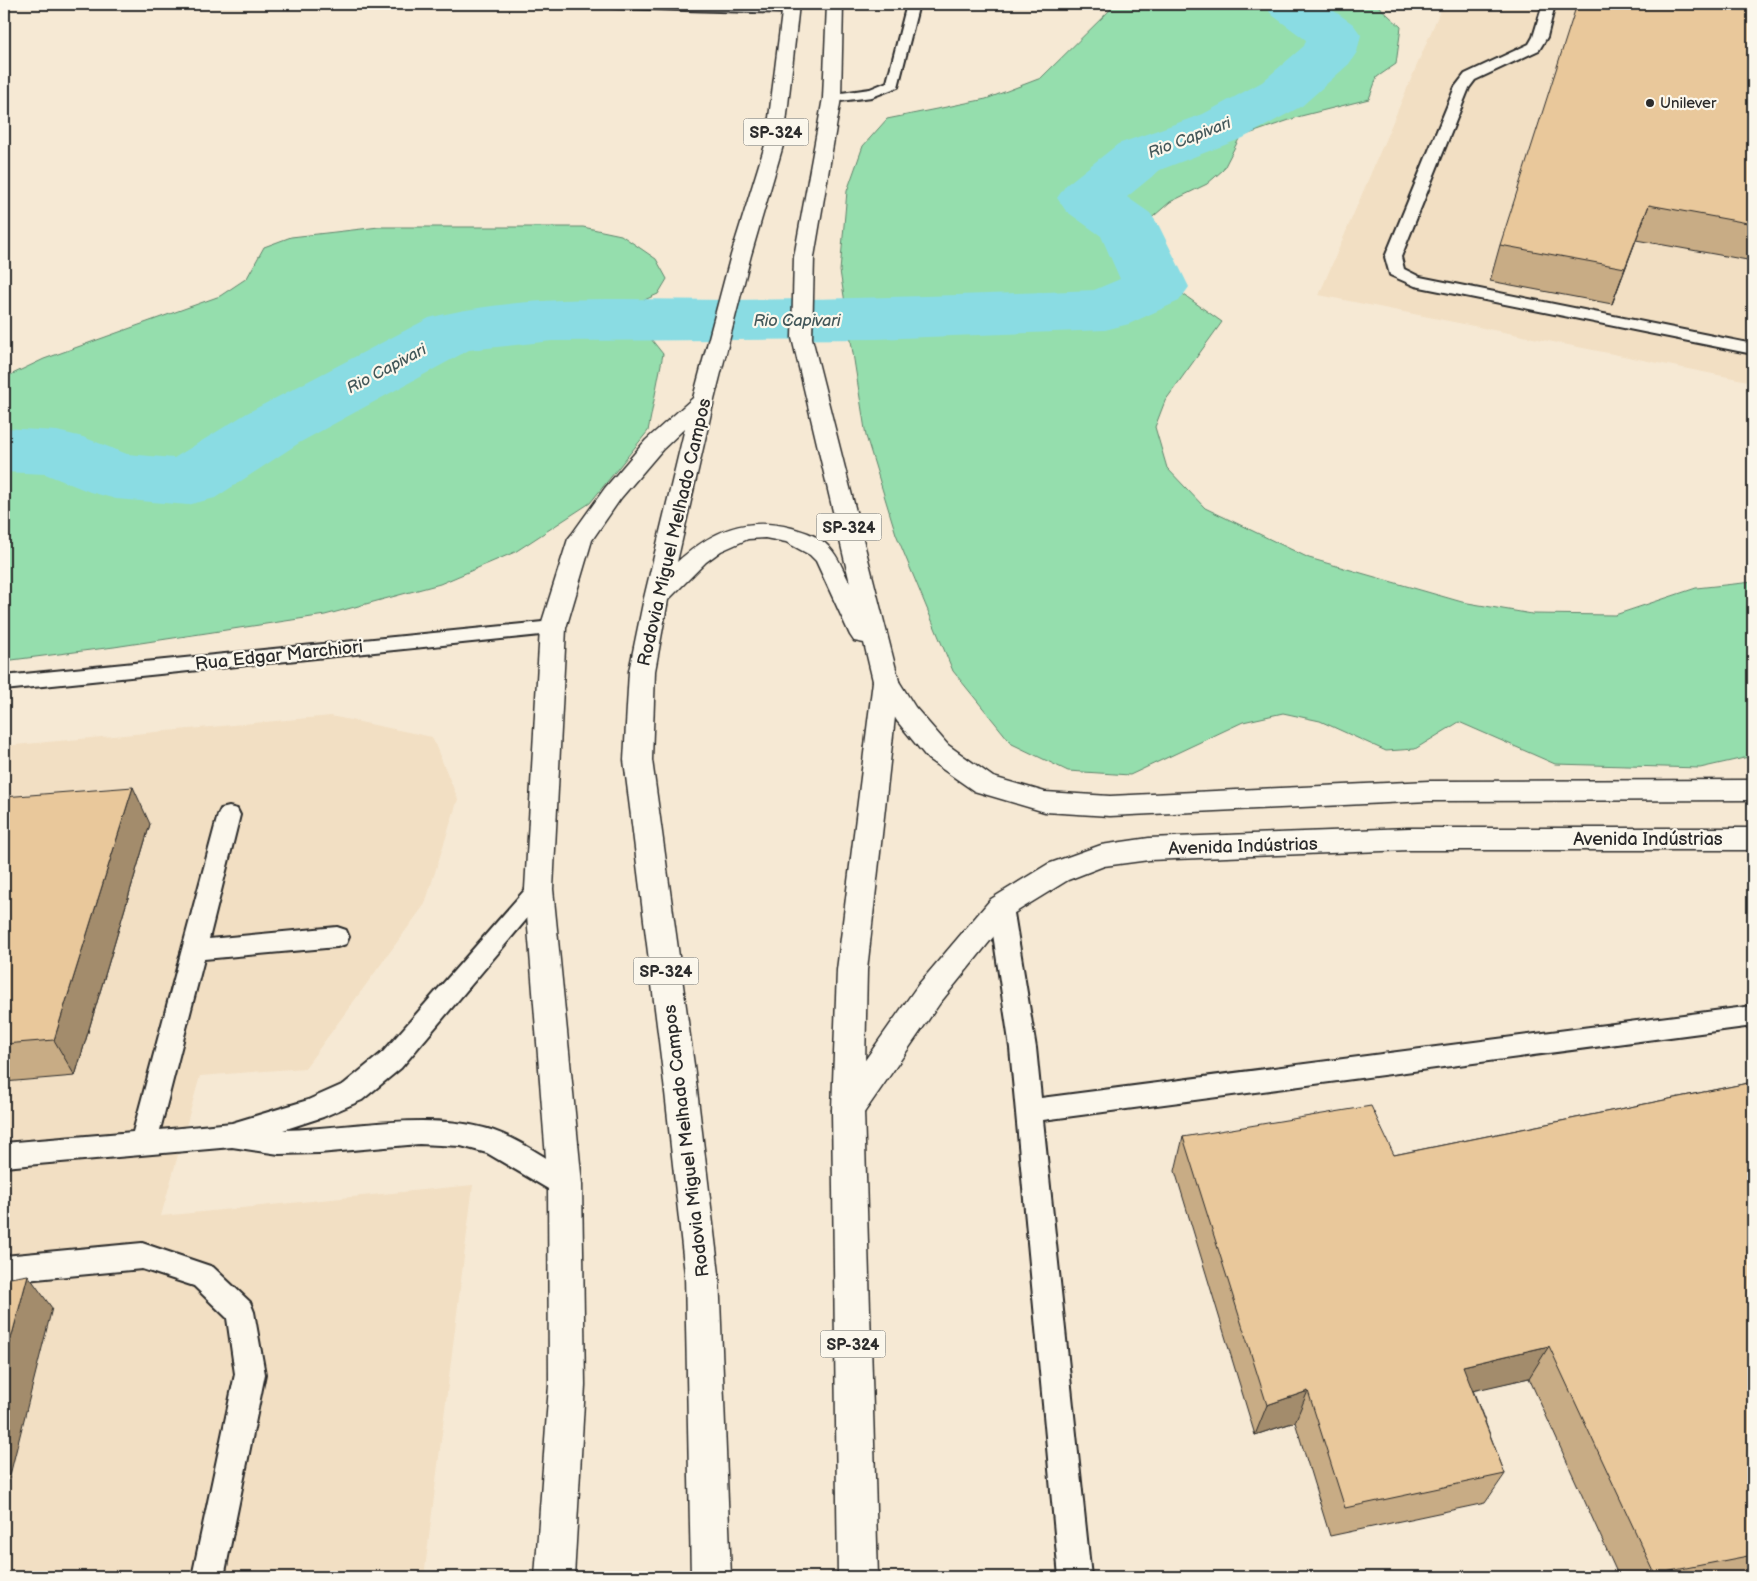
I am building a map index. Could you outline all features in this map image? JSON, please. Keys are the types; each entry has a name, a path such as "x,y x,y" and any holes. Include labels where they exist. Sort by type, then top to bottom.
{"main road":[{"name":"SP-324","path":"835,4 832,98 804,256 802,338 886,681 852,970 848,1110 858,1577"},
{"name":"Rodovia Miguel Melhado Campos","path":"711,1577 702,1274 678,1064 638,760 642,671 656,598 707,386 741,255 775,142 791,6"},
{"path":"554,1577 567,1385 565,1184 539,889 553,628 580,540 613,493 707,386"},
{"path":"656,598 677,574 702,553 727,536 758,529 794,536 809,542 823,554 886,681 906,714 938,752 984,784 1045,802 1110,806 1429,791 1753,790"},
{"name":"Avenida Indústrias","path":"848,1110 930,994 1002,907 1067,869 1101,856 1149,849 1409,840 1753,839"}],"lane":[{"path":"616,4 791,6"},
{"path":"832,98 873,92 886,89 893,84 912,4"},
{"path":"1549,4 1540,37 1534,47 1470,77 1462,87 1392,257 1396,272 1415,281 1753,349"},
{"name":"Rua Edgar Marchiori","path":"4,683 553,628"},
{"path":"143,1143 229,815"},
{"path":"4,1155 232,1135 314,1109 353,1092 392,1060 539,889"},
{"path":"1002,907 1023,1048 1075,1577"},
{"path":"194,950 338,937"},
{"path":"1029,1110 1753,1016"},
{"path":"232,1135 279,1142 319,1141 419,1132 461,1134 494,1143 565,1184"},
{"path":"4,1269 142,1256 203,1276 240,1312 250,1374 208,1577"}],"shaded area":[{"path":"1443,4 1753,4 1753,382 1319,295"},
{"path":"331,716 432,737 458,799 425,904 305,1068 200,1076 161,1216 473,1185 424,1577 4,1577 4,746"}],"green space":[{"path":"1116,4 1376,4 1401,27 1396,64 1377,77 1369,99 1301,116 1240,137 1223,170 1207,184 1170,202 1147,222 1144,244 1159,277 1222,322 1165,401 1155,427 1167,468 1205,508 1309,558 1462,602 1532,614 1615,615 1696,588 1753,582 1753,756 1700,768 1555,764 1459,722 1415,749 1386,751 1320,721 1283,713 1243,722 1130,775 1068,771 1012,744 953,671 896,534 866,436 840,271 847,191 863,146 887,119 986,99 1041,78"},
{"path":"379,227 583,227 621,235 656,259 667,279 658,294 642,301 559,317 619,324 651,339 663,354 648,431 590,503 515,552 440,584 325,615 114,647 4,661 4,378 44,359 220,296 247,278 264,247 291,237"}],"building":[{"name":"Unilever","path":"1577,4 1753,4 1753,224 1649,205 1625,268 1500,245"},
{"path":"133,787 54,1040 4,1044 4,797"},
{"path":"1753,1082 1753,1555 1655,1574 1549,1346 1463,1366 1505,1474 1345,1508 1308,1391 1267,1405 1183,1137 1371,1106 1394,1155"},
{"path":"28,1275 4,1365 4,1279"}],"waterway":[{"name":"Rio Capivari","path":"4,450 57,453 116,476 188,482 273,428 453,332 552,321 876,319 1105,310 1156,287 1128,226 1088,198 1139,157 1223,126 1282,94 1330,52 1334,35 1290,4"}],"place":[{"name":"Unilever","path":"1650,103"}]}
